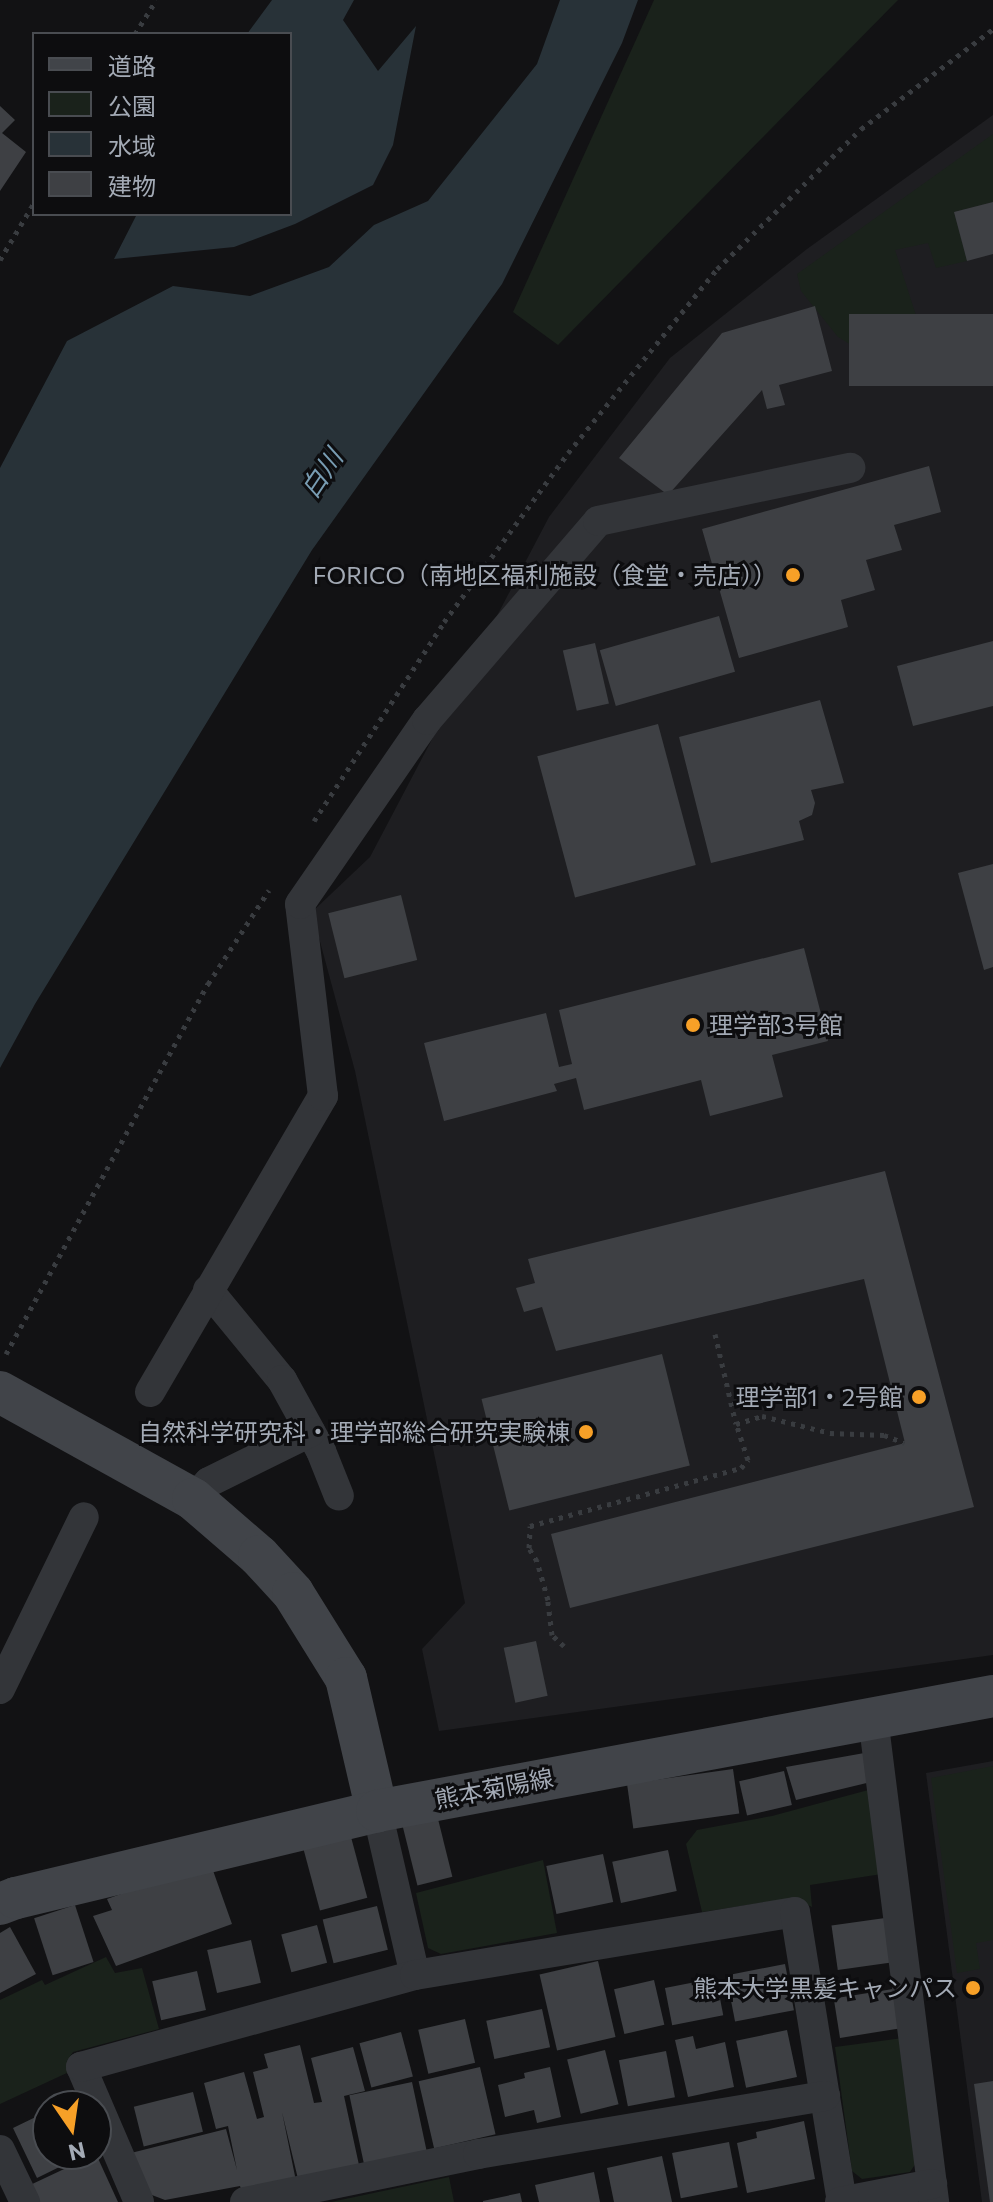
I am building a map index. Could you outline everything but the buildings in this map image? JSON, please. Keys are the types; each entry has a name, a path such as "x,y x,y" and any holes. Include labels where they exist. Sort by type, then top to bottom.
{"main road":[{"path":"0,1392 193,1499 259,1556 293,1593 346,1678 377,1811"},
{"name":"熊本菊陽線","path":"0,1904 377,1811 993,1696"}],"street":[{"path":"150,1392 323,1096 300,904 427,720 598,521 850,468"},
{"path":"208,1290 282,1380 339,1496"},
{"path":"193,1499 209,1482 310,1432"},
{"path":"0,1689 84,1517"},
{"path":"139,2202 81,2067 415,1975 795,1912 841,2202 933,2193 873,1718"},
{"path":"377,1811 415,1975"},
{"path":"245,2202 478,2154 825,2096"},
{"path":"0,2150 25,2202"}],"path":[{"path":"136,32 156,0"},
{"path":"0,260 32,206"},
{"path":"564,1646 552,1635 546,1590 537,1561 529,1548 530,1526 741,1468 748,1460 736,1424 715,1334"},
{"path":"736,1424 762,1416 830,1433 884,1435 905,1443"}],"shaded area":[{"path":"993,115 993,1655 439,1731 422,1649 465,1603 355,1071 312,912 370,857 549,517 670,358 807,249"},
{"name":"熊本大学黒髪キャンパス","path":"993,1761 993,2202 982,2202 926,1773"}],"green space":[{"path":"654,0 898,0 558,345 513,312"},
{"path":"993,134 993,202 954,212 967,261 936,268 928,243 895,250 921,331 853,346 838,337 801,291 797,274"},
{"path":"993,1766 993,1940 976,1943 980,1969 957,1973 931,1778"},
{"path":"872,1789 882,1874 810,1885 812,1907 794,1898 702,1912 686,1844 697,1830 772,1816"},
{"path":"543,1860 557,1933 441,1954 428,1948 416,1893"},
{"path":"106,1957 115,1973 142,1968 159,2029 73,2052 67,2061 69,2072 0,2104 0,2000 42,1980 45,1985"},
{"path":"903,2038 918,2160 910,2172 862,2179 852,2171 835,2047"},
{"path":"449,2177 454,2202 331,2202"}],"water":[{"path":"272,0 354,0 343,20 378,71 416,26 393,145 373,185 295,224 234,247 114,259 136,216 292,216 292,32 248,32"},
{"name":"白川","path":"560,0 638,0 622,43 502,284 312,550 35,1004 0,1068 0,468 67,341 173,286 250,296 329,267 374,225 428,201 537,64"}],"place":[{"name":"FORICO（南地区福利施設（食堂・売店））","path":"793,575"},
{"name":"理学部3号館","path":"693,1025"},
{"name":"理学部1・2号館","path":"919,1397"},
{"name":"自然科学研究科・理学部総合研究実験棟","path":"586,1432"},
{"name":"熊本大学黒髪キャンパス","path":"973,1988"}]}
